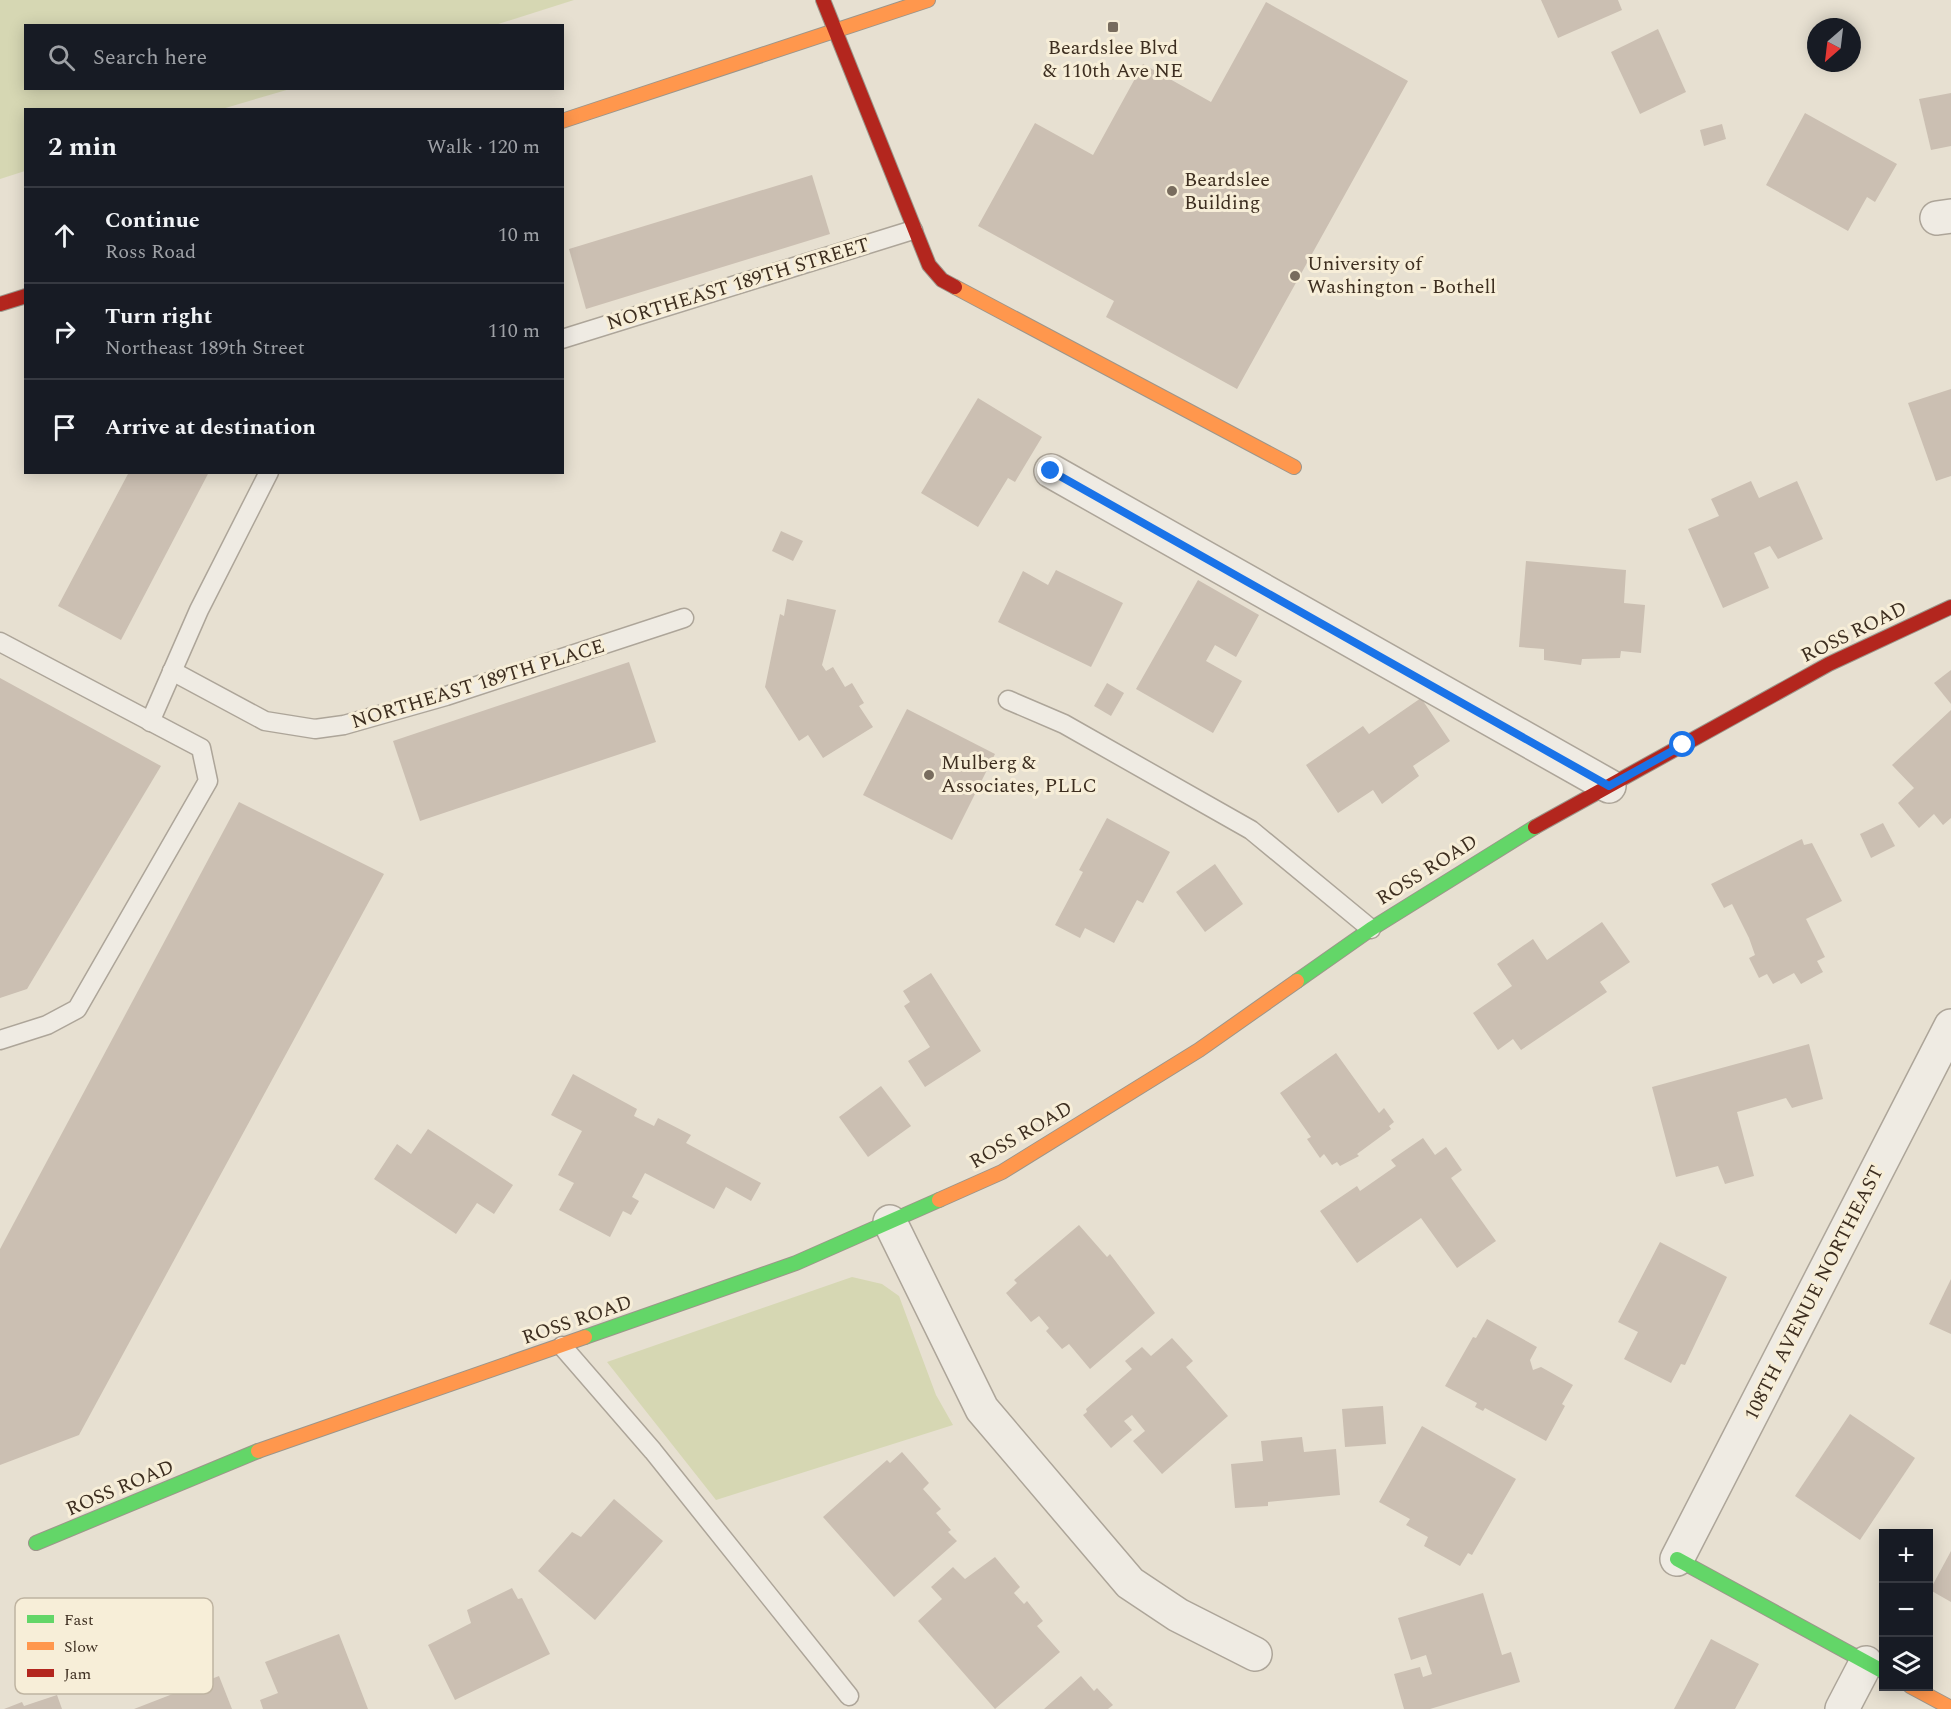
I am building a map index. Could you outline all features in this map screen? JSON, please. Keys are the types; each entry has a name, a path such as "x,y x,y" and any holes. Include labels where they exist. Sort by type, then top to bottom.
{"street":[{"path":"823,0 913,230 929,265 942,280 1294,467"},
{"path":"564,120 928,0"},
{"path":"0,304 24,297"},
{"path":"1051,471 1609,786"},
{"name":"ROSS ROAD","path":"36,1544 256,1452 796,1263 1002,1172 1200,1050 1371,929 1515,838 1829,664 1951,607"},
{"name":"108TH AVENUE NORTHEAST","path":"1677,1559 1951,1027"},
{"path":"890,1222 982,1409 1130,1583 1178,1615 1255,1654"},
{"path":"1677,1559 1875,1668 1842,1709"},
{"path":"1919,1691 1951,1708"}],"lane":[{"name":"NORTHEAST 189TH STREET","path":"564,338 913,230"},
{"path":"150,722 199,610 268,474"},
{"name":"NORTHEAST 189TH PLACE","path":"172,671 265,721 315,729 344,725 446,696 684,618"},
{"path":"0,642 201,748 208,781 77,1009 47,1025 0,1040"},
{"path":"1008,700 1064,724 1251,830 1371,929"},
{"path":"562,1346 653,1451 849,1696"}],"green space":[{"path":"0,0 574,0 498,24 24,24 24,90 287,90 225,108 24,108 24,171 0,179"},
{"path":"852,1277 882,1284 899,1296 936,1395 953,1425 716,1500 607,1362"}],"building":[{"path":"1541,0 1618,0 1622,10 1558,38"},
{"name":"Beardslee Building","path":"1266,2 1408,81 1237,389 1106,317 1114,301 978,226 1035,123 1093,155 1143,64 1211,102"},
{"path":"1658,29 1686,92 1640,114 1611,52"},
{"path":"1951,93 1951,146 1931,150 1919,99"},
{"path":"1805,113 1897,164 1875,202 1867,197 1848,231 1766,185"},
{"path":"1722,124 1726,139 1704,146 1700,130"},
{"path":"812,175 830,234 586,309 569,249"},
{"path":"1951,389 1951,476 1936,481 1908,403"},
{"path":"978,398 1042,437 1015,482 1008,478 978,527 921,493"},
{"path":"128,474 208,474 121,640 58,606"},
{"path":"1751,481 1759,498 1797,481 1823,539 1778,559 1770,546 1754,553 1769,588 1723,608 1688,529 1719,516 1711,499"},
{"path":"781,531 803,541 793,561 772,551"},
{"path":"1526,561 1626,570 1624,603 1645,605 1641,653 1621,651 1620,658 1582,659 1581,665 1544,660 1544,649 1519,647"},
{"path":"1056,570 1123,603 1091,667 998,622 1023,571 1048,585"},
{"path":"1198,580 1259,615 1236,657 1215,645 1206,661 1242,681 1213,733 1136,689"},
{"path":"787,599 836,610 822,665 826,671 833,667 845,687 852,683 864,703 859,706 873,727 823,758 808,735 799,741 765,687 780,614 784,616"},
{"path":"629,662 656,742 420,821 393,741"},
{"path":"1951,670 1951,704 1934,683"},
{"path":"0,678 161,766 27,989 0,998"},
{"path":"1107,683 1124,693 1111,716 1094,706"},
{"path":"1421,698 1450,741 1413,766 1419,776 1382,804 1373,790 1338,813 1306,765 1363,726 1369,734"},
{"name":"Mulberg & Associates, PLLC","path":"907,709 995,754 952,840 863,795"},
{"path":"1951,710 1951,818 1943,825 1934,814 1919,828 1898,803 1914,788 1892,765"},
{"path":"239,802 384,874 79,1435 0,1465 0,1249"},
{"path":"1107,818 1170,852 1143,903 1137,900 1114,943 1085,928 1080,938 1055,925 1083,872 1079,870"},
{"path":"1883,823 1895,846 1871,858 1860,834"},
{"path":"1802,839 1804,845 1812,843 1842,901 1806,919 1825,957 1817,961 1823,972 1801,984 1794,973 1773,984 1767,974 1759,978 1749,958 1755,955 1749,938 1732,904 1724,908 1711,884"},
{"path":"1215,864 1243,904 1205,932 1176,892"},
{"path":"1602,922 1630,962 1600,982 1607,992 1521,1050 1513,1039 1498,1050 1473,1013 1512,986 1497,964 1533,939 1547,960"},
{"path":"931,973 981,1051 925,1087 908,1061 930,1047 904,1006 910,1002 903,991"},
{"path":"1809,1044 1823,1099 1792,1108 1786,1098 1737,1112 1754,1176 1725,1184 1718,1166 1676,1177 1652,1087"},
{"path":"1336,1053 1379,1113 1384,1108 1394,1122 1389,1126 1391,1129 1357,1154 1359,1156 1340,1166 1337,1162 1332,1165 1324,1154 1320,1158 1307,1139 1311,1137 1280,1093"},
{"path":"573,1074 637,1109 634,1116 654,1126 658,1118 691,1135 686,1143 761,1183 751,1201 726,1187 714,1209 645,1173 632,1197 639,1201 631,1215 623,1211 610,1237 559,1210 574,1183 558,1175 582,1131 551,1115"},
{"path":"881,1086 911,1126 868,1157 839,1117"},
{"path":"428,1129 513,1185 494,1214 477,1203 456,1234 374,1179 397,1144 411,1154"},
{"path":"1423,1138 1435,1155 1446,1147 1462,1170 1451,1178 1496,1241 1457,1268 1421,1218 1357,1263 1320,1211 1357,1186 1360,1191 1396,1166 1391,1160"},
{"path":"1079,1225 1107,1257 1110,1254 1155,1313 1090,1369 1069,1344 1062,1349 1046,1331 1049,1328 1039,1316 1031,1322 1006,1293 1017,1283 1014,1280"},
{"path":"1660,1242 1727,1277 1685,1365 1681,1364 1671,1383 1624,1359 1638,1332 1618,1322"},
{"path":"1951,1279 1951,1334 1929,1324"},
{"path":"1487,1319 1537,1347 1530,1360 1533,1370 1541,1367 1573,1385 1562,1404 1565,1406 1546,1441 1485,1408 1483,1411 1475,1407 1477,1403 1445,1386 1473,1337 1476,1338"},
{"path":"1172,1338 1193,1361 1186,1367 1228,1416 1162,1474 1133,1441 1145,1431 1132,1415 1124,1421 1132,1430 1111,1448 1083,1415 1087,1412 1086,1409 1132,1369 1125,1361 1142,1347 1151,1356"},
{"path":"1383,1406 1386,1444 1345,1447 1342,1409"},
{"path":"1850,1414 1915,1458 1860,1540 1795,1496"},
{"path":"1422,1426 1516,1479 1472,1555 1468,1553 1460,1566 1424,1546 1428,1537 1406,1525 1410,1519 1379,1502"},
{"path":"1302,1437 1304,1452 1336,1449 1340,1495 1268,1502 1268,1506 1235,1508 1231,1464 1263,1461 1261,1441"},
{"path":"902,1452 929,1483 923,1489 941,1509 936,1513 951,1530 948,1532 957,1541 894,1597 823,1517 887,1460 890,1463"},
{"path":"614,1499 663,1541 595,1620 538,1571 572,1532 581,1537"},
{"path":"1951,1551 1951,1602 1933,1592 1933,1584"},
{"path":"995,1557 1020,1587 1014,1593 1024,1604 1027,1601 1043,1621 1037,1626 1060,1652 995,1709 918,1621 942,1599 931,1587 953,1567 965,1579"},
{"path":"512,1588 518,1599 522,1598 550,1654 455,1700 428,1645 471,1623 467,1610"},
{"path":"1483,1593 1502,1655 1511,1652 1520,1682 1430,1709 1404,1709 1394,1674 1420,1667 1423,1677 1432,1674 1426,1655 1411,1660 1398,1618"},
{"path":"339,1634 368,1709 263,1709 260,1700 278,1693 265,1662"},
{"path":"1711,1639 1759,1664 1735,1709 1674,1709"},
{"path":"219,1676 232,1709 134,1709 173,1694 213,1694 213,1678"},
{"path":"1081,1676 1094,1691 1097,1688 1113,1705 1108,1709 1044,1709"},
{"path":"57,1695 62,1709 4,1709 22,1702 24,1706"}],"traffic: fast":[{"path":"1297,981 1371,929 1535,827"},
{"path":"585,1337 796,1263 939,1200"},
{"path":"36,1543 258,1451"},
{"path":"1677,1559 1879,1669"}],"traffic: slow":[{"path":"564,120 928,0"},
{"path":"955,287 1294,467"},
{"path":"939,1200 1002,1172 1199,1050 1297,981"},
{"path":"258,1451 585,1337"},
{"path":"1919,1691 1951,1708"}],"traffic: jam":[{"path":"823,0 929,265 942,280 955,287"},
{"path":"0,304 24,297"},
{"path":"1535,827 1829,664 1951,607"}],"place":[{"name":"Beardslee Blvd & 110th Ave NE","path":"1113,27"},
{"name":"Beardslee Building","path":"1172,191"},
{"name":"University of Washington - Bothell","path":"1295,276"},
{"name":"Mulberg & Associates, PLLC","path":"929,775"}],"route":[{"path":"1051,471 1609,786 1683,745"}]}
